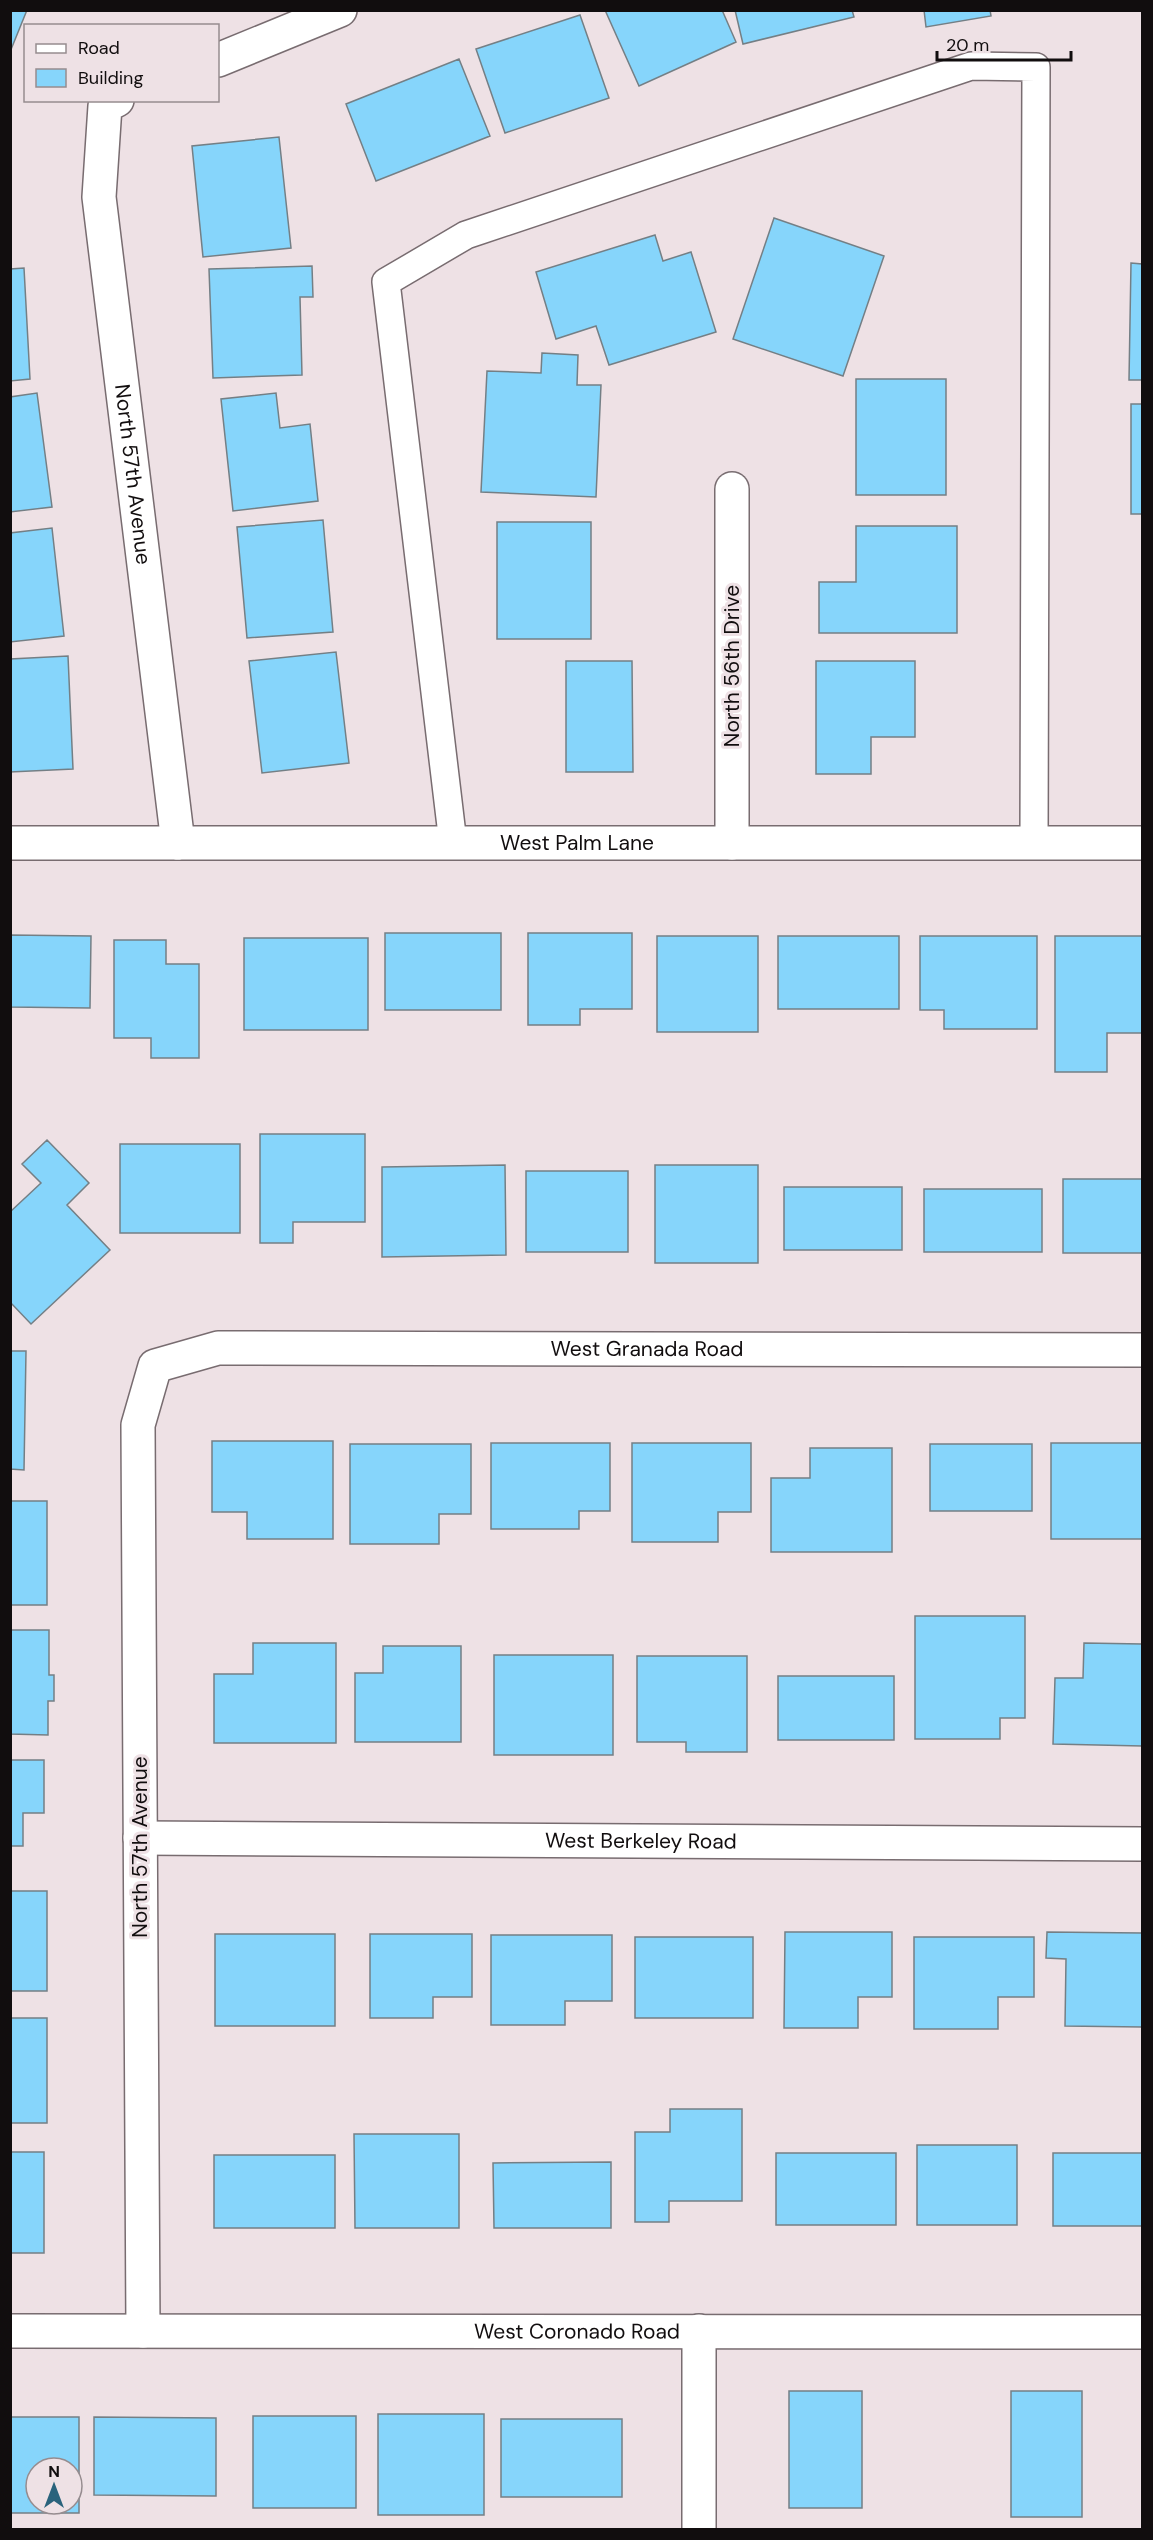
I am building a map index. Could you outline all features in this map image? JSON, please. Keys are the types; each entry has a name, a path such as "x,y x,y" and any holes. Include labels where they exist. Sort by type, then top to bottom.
{"street":[{"path":"219,60 340,10"},
{"name":"North 57th Avenue","path":"111,103 99,197 178,843"},
{"name":"North 56th Drive","path":"732,489 732,843"},
{"name":"West Palm Lane","path":"10,843 1143,843"},
{"name":"West Granada Road","path":"155,1366 218,1348 1143,1350"},
{"name":"North 57th Avenue","path":"143,2331 138,1425 155,1366"},
{"name":"West Berkeley Road","path":"140,1838 1143,1844"},
{"name":"West Coronado Road","path":"10,2331 1143,2332"},
{"path":"699,2331 699,2529"}],"lane":[{"path":"453,843 386,282 466,236 971,66 1036,67 1034,843"}],"building":[{"path":"10,10 27,10 10,52"},
{"path":"605,10 722,10 736,42 639,86"},
{"path":"735,10 852,10 854,17 743,44"},
{"path":"924,10 990,10 991,16 926,27"},
{"path":"580,15 609,98 505,133 476,49"},
{"path":"459,59 490,136 376,181 346,104"},
{"path":"279,137 291,248 203,257 192,146"},
{"path":"774,218 884,256 843,376 733,339"},
{"path":"655,235 663,261 691,252 716,332 609,365 596,326 556,339 536,272"},
{"path":"1131,263 1142,264 1142,380 1129,380"},
{"path":"312,266 313,297 300,297 302,375 213,378 209,269"},
{"path":"24,268 30,379 10,381 10,269"},
{"path":"542,353 578,355 577,385 601,385 596,497 481,492 487,371 541,373"},
{"path":"856,379 946,379 946,495 856,495"},
{"path":"37,393 52,507 10,512 10,397"},
{"path":"276,393 280,428 310,424 318,501 233,511 221,399"},
{"path":"1131,404 1142,404 1142,514 1131,514"},
{"path":"323,520 333,632 247,638 237,527"},
{"path":"497,522 591,522 591,639 497,639"},
{"path":"856,526 957,526 957,633 819,633 819,582 856,582"},
{"path":"52,528 64,636 10,642 10,533"},
{"path":"336,652 349,763 262,773 249,661"},
{"path":"68,656 73,769 10,772 10,659"},
{"path":"566,661 632,661 633,772 566,772"},
{"path":"816,661 915,661 915,737 871,737 871,774 816,774"},
{"path":"385,933 501,933 501,1010 385,1010"},
{"path":"528,933 632,933 632,1009 580,1009 580,1025 528,1025"},
{"path":"10,935 91,936 90,1008 10,1007"},
{"path":"657,936 758,936 758,1032 657,1032"},
{"path":"778,936 899,936 899,1009 778,1009"},
{"path":"920,936 1037,936 1037,1029 944,1029 944,1010 920,1010"},
{"path":"1055,936 1142,936 1142,1033 1107,1033 1107,1072 1055,1072"},
{"path":"244,938 368,938 368,1030 244,1030"},
{"path":"114,940 166,940 166,964 199,964 199,1058 151,1058 151,1038 114,1038"},
{"path":"260,1134 365,1134 365,1222 293,1222 293,1243 260,1243"},
{"path":"47,1140 89,1183 67,1205 110,1250 31,1324 10,1302 10,1212 41,1183 22,1164"},
{"path":"120,1144 240,1144 240,1233 120,1233"},
{"path":"505,1165 506,1255 382,1257 382,1167"},
{"path":"655,1165 758,1165 758,1263 655,1263"},
{"path":"526,1171 628,1171 628,1252 526,1252"},
{"path":"1063,1179 1142,1179 1142,1253 1063,1253"},
{"path":"784,1187 902,1187 902,1250 784,1250"},
{"path":"924,1189 1042,1189 1042,1252 924,1252"},
{"path":"10,1351 26,1351 24,1470 10,1469"},
{"path":"212,1441 333,1441 333,1539 247,1539 247,1512 212,1512"},
{"path":"491,1443 610,1443 610,1511 579,1511 579,1529 491,1529"},
{"path":"632,1443 751,1443 751,1512 718,1512 718,1542 632,1542"},
{"path":"1051,1443 1142,1443 1142,1539 1051,1539"},
{"path":"350,1444 471,1444 471,1514 439,1514 439,1544 350,1544"},
{"path":"930,1444 1032,1444 1032,1511 930,1511"},
{"path":"810,1448 892,1448 892,1552 771,1552 771,1478 810,1478"},
{"path":"10,1501 47,1501 47,1605 10,1605"},
{"path":"915,1616 1025,1616 1025,1718 1000,1718 1000,1739 915,1739"},
{"path":"10,1630 49,1630 49,1675 54,1675 54,1701 48,1701 48,1735 10,1734"},
{"path":"253,1643 336,1643 336,1743 214,1743 214,1674 253,1674"},
{"path":"1084,1643 1142,1644 1142,1746 1053,1744 1055,1678 1083,1678"},
{"path":"383,1646 461,1646 461,1742 355,1742 355,1673 383,1673"},
{"path":"494,1655 613,1655 613,1755 494,1755"},
{"path":"637,1656 747,1656 747,1752 686,1752 686,1742 637,1742"},
{"path":"778,1676 894,1676 894,1740 778,1740"},
{"path":"10,1760 44,1760 44,1813 23,1813 23,1846 10,1846"},
{"path":"10,1891 47,1891 47,1991 10,1991"},
{"path":"785,1932 892,1932 892,1997 858,1997 858,2028 784,2028"},
{"path":"1047,1932 1142,1933 1142,2027 1065,2026 1066,1959 1046,1958"},
{"path":"215,1934 335,1934 335,2026 215,2026"},
{"path":"370,1934 472,1934 472,1997 433,1997 433,2018 370,2018"},
{"path":"491,1935 612,1935 612,2001 565,2001 565,2025 491,2025"},
{"path":"635,1937 753,1937 753,2018 635,2018"},
{"path":"914,1937 1034,1937 1034,1997 998,1997 998,2029 914,2029"},
{"path":"10,2018 47,2018 47,2123 10,2123"},
{"path":"670,2109 742,2109 742,2201 669,2201 669,2222 635,2222 635,2132 670,2132"},
{"path":"354,2134 459,2134 459,2228 355,2228"},
{"path":"917,2145 1017,2145 1017,2225 917,2225"},
{"path":"10,2152 44,2152 44,2253 10,2253"},
{"path":"776,2153 896,2153 896,2225 776,2225"},
{"path":"1053,2153 1142,2153 1142,2226 1053,2226"},
{"path":"214,2155 335,2155 335,2228 214,2228"},
{"path":"611,2162 611,2228 494,2228 493,2163"},
{"path":"789,2391 862,2391 862,2508 789,2508"},
{"path":"1011,2391 1082,2391 1082,2517 1011,2517"},
{"path":"378,2414 484,2414 484,2515 378,2515"},
{"path":"253,2416 356,2416 356,2508 253,2508"},
{"path":"10,2417 79,2417 79,2456 24,2456 24,2513 10,2513"},
{"path":"94,2417 216,2418 216,2496 94,2495"},
{"path":"501,2419 622,2419 622,2497 501,2497"}]}
